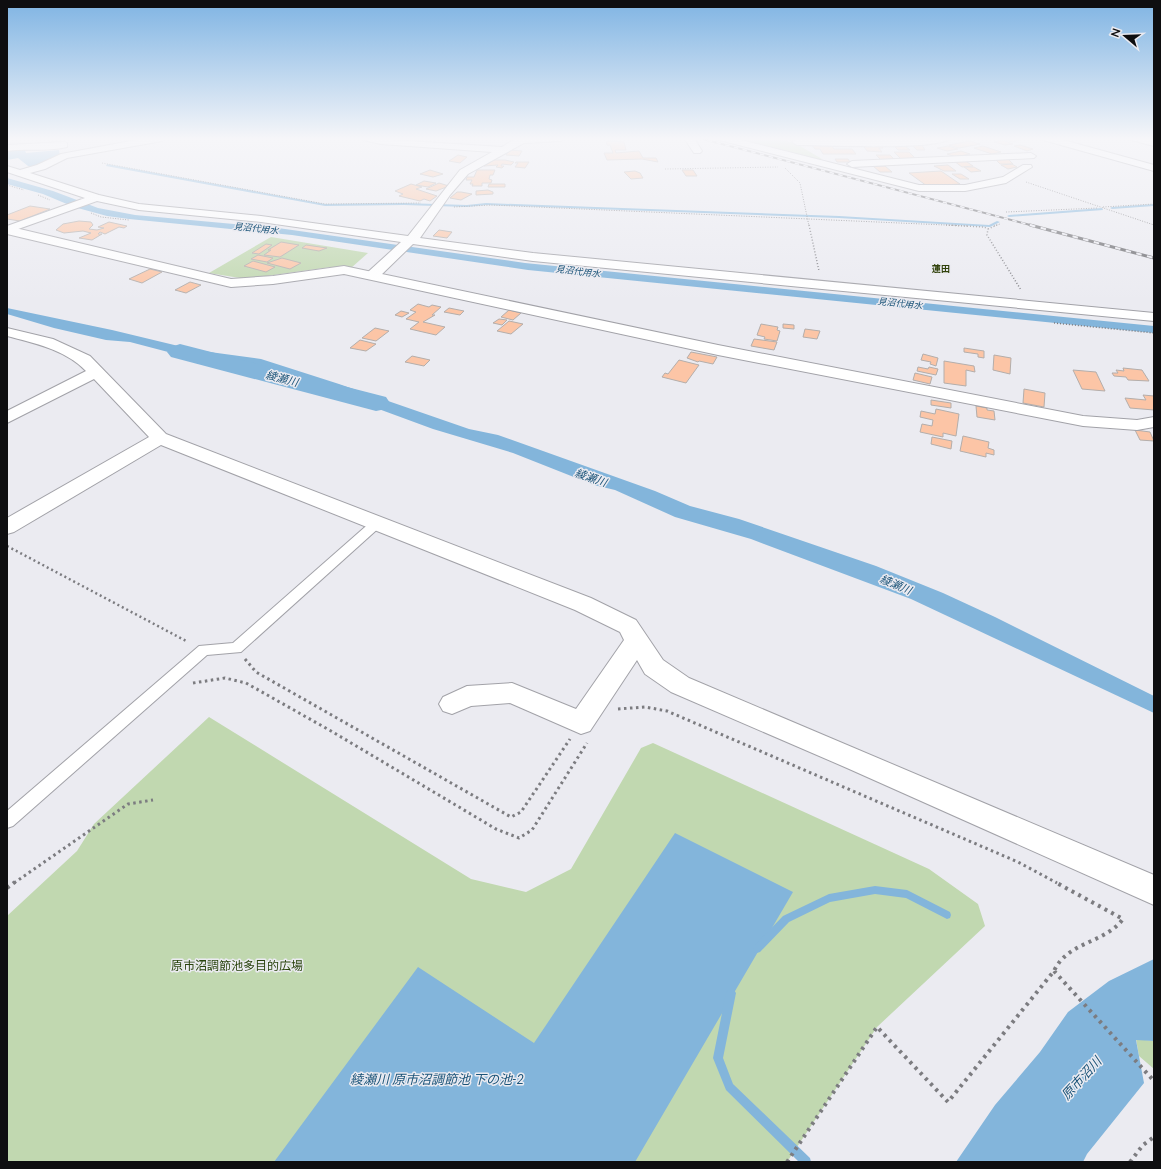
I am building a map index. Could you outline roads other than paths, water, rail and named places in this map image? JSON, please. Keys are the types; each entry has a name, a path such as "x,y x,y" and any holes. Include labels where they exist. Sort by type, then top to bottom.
{"street":[{"path":"71,193 91,200 139,207 261,219 405,245 1154,317"},
{"path":"373,275 405,245 448,193"},
{"path":"8,230 91,200"},
{"path":"8,230 231,283 259,283 344,270 718,350 1083,421 1137,425 1154,422"},
{"path":"7,332 48,342 84,359 160,438 583,604 628,626 654,667 680,686 864,763 1154,890"},
{"path":"7,418 96,372"},
{"path":"7,527 160,438"},
{"path":"452,704 467,696 512,693 585,732 637,640"}],"lane":[{"path":"7,821 204,650 236,648 377,523"}],"water":[{"name":"見沼代用水","path":"38,193 57,193 98,208 135,215 278,228 525,263 1154,326 1154,333 528,270 292,235 107,216 74,207"},
{"path":"7,308 112,330 195,350 261,359 469,429 498,435 655,491 690,506 739,519 876,566 943,593 995,617 1154,696 1154,713 911,599 751,539 675,517 615,490 594,485 513,453 433,429 308,383 273,374 191,358 130,342 106,340 54,328 7,314"},
{"name":"綾瀬川 原市沼調節池 下の池-2","path":"675,833 793,892 635,1162 274,1162 418,967 534,1043"},
{"name":"原市沼川","path":"1154,959 1154,1041 1136,1040 1144,1083 1087,1154 1083,1162 956,1162 995,1105 1040,1052 1068,1012 1109,981"}],"waterway":[{"path":"257,193 325,205 404,204 467,206 486,204 839,217 990,226 998,222"},
{"path":"1112,208 1154,205"},
{"path":"1009,216 1102,209"},
{"name":"綾瀬川","path":"180,352 376,403"},
{"path":"757,949 786,919 829,898 875,890 907,894 947,915"},
{"path":"731,993 718,1058 729,1087 806,1162"}],"railway":[{"path":"907,193 1034,226"},
{"path":"1030,225 1154,258"}],"district":[{"name":"蓮田","path":"941,268"}],"park label":[{"name":"原市沼調節池多目的広場","path":"237,965"}]}
